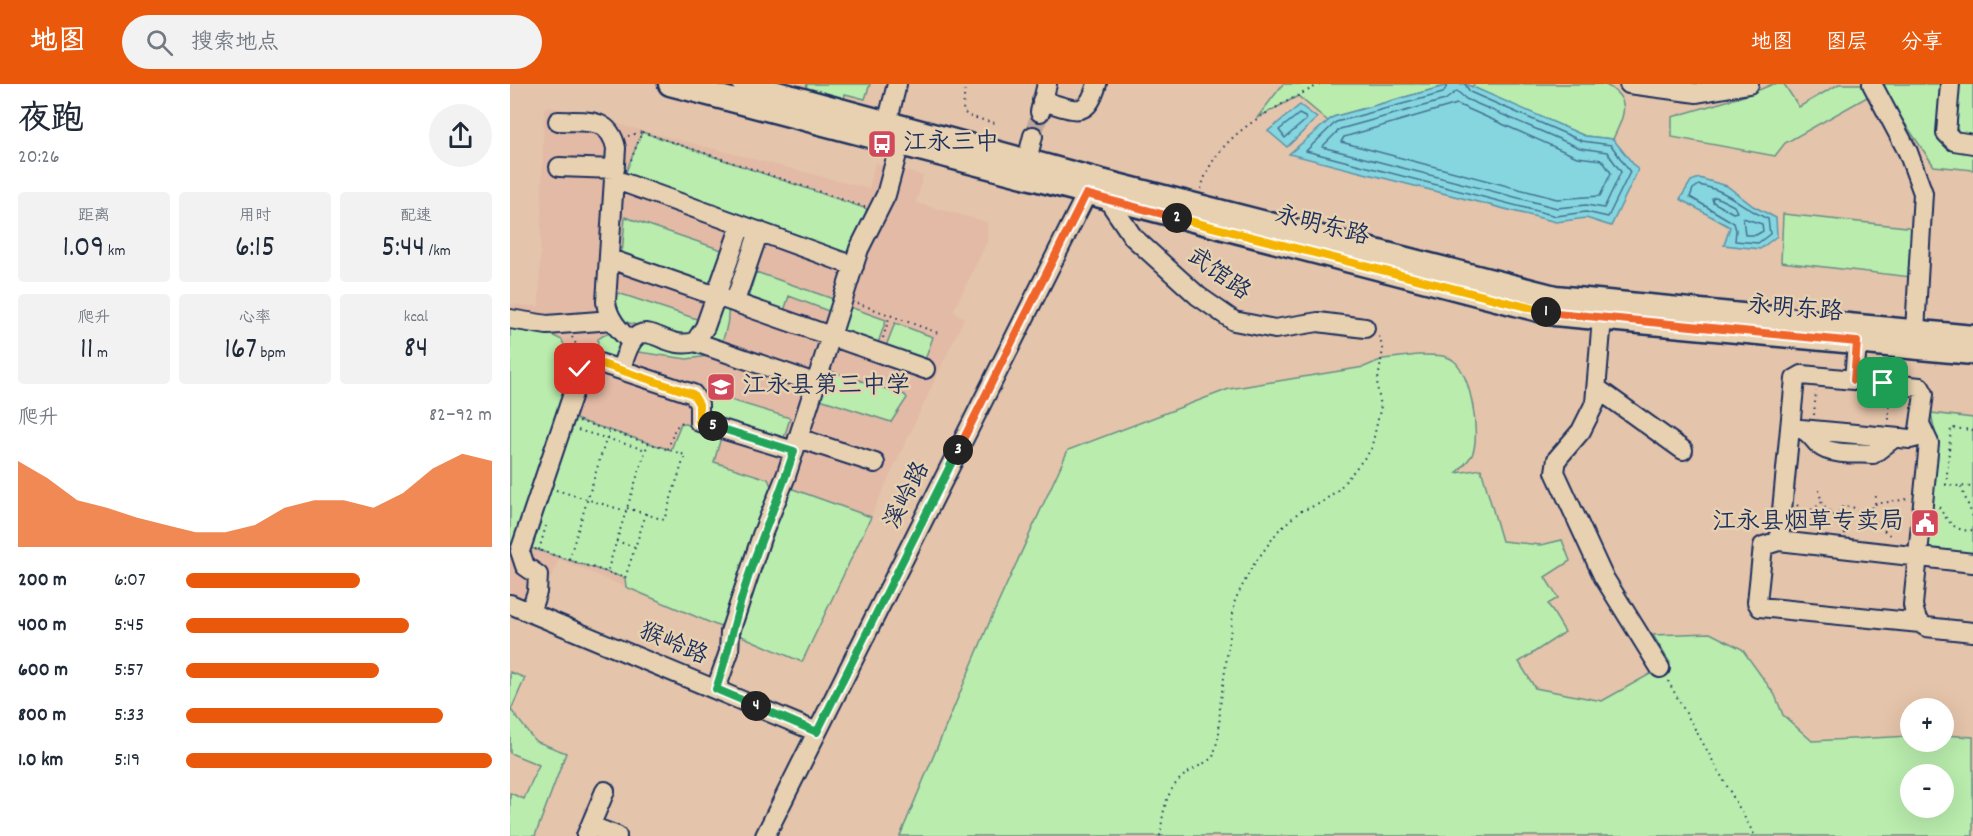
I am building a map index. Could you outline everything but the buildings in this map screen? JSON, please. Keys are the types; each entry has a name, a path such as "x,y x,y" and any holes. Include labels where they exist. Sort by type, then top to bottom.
{"main road":[{"name":"永明东路","path":"670,84 1027,160 1090,186 1108,200 1554,314 1602,310"},
{"name":"永明东路","path":"744,84 781,89 897,132 1090,186 1602,310 1858,334 1973,353"},
{"name":"永明东路","path":"1858,334 1915,331 1973,337"}],"street":[{"path":"716,689 729,652 730,632 796,444 854,266 871,242 879,207 886,195 897,132 897,84"},
{"path":"1043,99 1082,109 1091,105 1097,84"},
{"path":"1629,84 1697,93 1749,84"},
{"path":"1872,84 1908,152 1923,193 1915,331"},
{"path":"1950,84 1946,133 1954,141 1973,144"},
{"path":"558,121 597,123 608,129 616,148 617,178 606,302 612,320 631,342"},
{"path":"1027,160 1033,136"},
{"path":"559,167 617,178 854,266"},
{"name":"溪岭路","path":"765,836 1090,186"},
{"name":"武馆路","path":"1108,200 1133,237 1198,296 1234,321 1275,329 1318,322 1365,328"},
{"path":"695,342 705,327 741,225"},
{"path":"735,301 759,231"},
{"path":"610,259 716,294 925,369"},
{"path":"1602,310 1596,368 1598,389 1589,416 1581,430 1557,459 1555,472 1604,576 1660,668"},
{"path":"510,319 547,325 612,320"},
{"path":"621,370 635,336 641,333 656,334 687,344 695,342 815,383"},
{"path":"1854,380 1858,334"},
{"path":"538,575 525,566 521,559 522,546 542,486 570,422 584,361 590,360 693,394 699,404 697,413 699,422 875,463"},
{"path":"1779,539 1795,428 1795,378 1802,375 1920,387 1924,394 1918,437 1910,440 1795,428"},
{"path":"1598,389 1683,450"},
{"path":"1920,623 1913,605 1929,442 1921,426"},
{"path":"1795,428 1810,433 1819,445 1828,450 1873,454 1887,437"},
{"path":"1973,563 1779,539 1763,546 1757,602 1760,607 1920,623 1926,627 1973,632"},
{"path":"510,563 538,575"},
{"path":"530,612 537,592 538,575"},
{"name":"猴岭路","path":"510,604 817,732"},
{"path":"605,791 589,831 617,836"}],"path":[{"path":"965,84 963,111 968,116 995,123"},
{"path":"1200,192 1205,171 1233,136 1257,118 1320,84"},
{"path":"617,178 642,132 861,207 879,207"},
{"path":"843,298 938,333"},
{"path":"878,352 890,315"},
{"path":"566,324 584,361"},
{"path":"1160,836 1164,802 1181,778 1213,758 1219,735 1220,706 1235,600 1252,567 1278,531 1299,512 1321,503 1339,489 1371,450 1381,406 1377,386 1383,349 1379,334 1365,328"},
{"path":"1820,431 1814,418 1813,402 1822,377"},
{"path":"1883,383 1889,401 1890,417 1887,437"},
{"path":"668,449 678,423 697,413"},
{"path":"542,486 664,520 685,454 609,430 570,422"},
{"path":"570,422 607,439 645,450"},
{"path":"1973,430 1951,428 1946,485 1973,488"},
{"path":"569,560 609,430"},
{"path":"607,572 648,442"},
{"path":"1961,486 1973,517"},
{"path":"1819,490 1822,505 1837,517"},
{"path":"1875,504 1910,498 1924,493 1934,494 1946,520 1964,531 1973,530"},
{"path":"1844,548 1846,534 1839,527 1837,517 1843,506 1856,508 1864,514 1870,511 1875,504 1876,495"},
{"path":"1779,539 1806,513 1822,505"},
{"path":"1870,511 1879,526 1896,540"},
{"path":"522,546 625,578 646,514"},
{"path":"616,541 635,547"},
{"path":"1660,668 1755,836"}],"shaded area":[{"name":"江永县第三中学","path":"547,106 869,189 875,163 923,176 916,203 987,222 987,242 953,311 964,318 802,662 559,559 535,614 510,604 510,304 539,307 544,109"}],"green space":[{"path":"807,84 870,84 865,99 845,94 843,110 804,100"},
{"path":"1283,84 1452,84 1333,117 1328,121 1298,96 1257,118"},
{"path":"1474,84 1604,84 1619,95 1624,107 1623,114 1613,139 1585,136 1472,87"},
{"path":"1773,84 1784,84 1799,107 1839,84 1862,84 1869,96 1785,143 1775,156 1672,137 1672,117 1747,95"},
{"path":"1878,84 1942,84 1938,126 1973,150 1973,170 1934,166"},
{"path":"1956,84 1973,84 1973,139 1953,132"},
{"path":"642,132 867,209 848,263 622,182"},
{"path":"1783,214 1916,228 1911,277 1781,262"},
{"path":"625,217 722,250 709,287 622,256"},
{"path":"756,272 836,300 831,312 789,296 784,311 748,298"},
{"path":"612,291 697,319 690,342 617,319"},
{"path":"719,303 728,303 728,317 722,343 715,355 687,359 625,350 620,362 597,353 598,339 620,331 644,332 692,346"},
{"path":"847,306 886,320 878,343 839,329"},
{"path":"895,323 933,337 925,360 886,346"},
{"path":"510,325 539,329 562,340 571,364 572,382 512,549 510,549"},
{"path":"1418,355 1447,357 1454,361 1460,368 1470,391 1475,420 1475,446 1472,455 1457,473 1481,469 1502,541 1541,545 1562,540 1570,561 1545,577 1558,598 1548,604 1565,632 1519,662 1535,688 1602,701 1670,663 1653,635 1710,633 1742,649 1775,695 1783,715 1812,741 1900,737 1900,752 1954,752 1954,736 1973,737 1973,836 900,836 990,621 1068,450 1229,389 1364,367 1383,359"},
{"path":"827,370 905,395 907,398 891,422 814,397"},
{"path":"708,393 790,418 784,438 702,413"},
{"path":"1931,413 1973,418 1973,554 1927,550 1937,442"},
{"path":"572,418 671,450 681,423 722,434 714,462 768,479 771,486 725,629 626,587 625,578 531,548"},
{"path":"790,488 871,517 802,662 737,634 784,490"},
{"path":"510,672 525,678 511,710 535,741 566,753 535,836 510,836 510,793 524,799 539,765 510,753"}],"water":[{"path":"1452,84 1466,84 1585,136 1613,139 1638,170 1611,226 1586,218 1556,222 1289,154 1333,117"},
{"path":"1300,105 1317,118 1287,147 1268,131"},
{"path":"1699,178 1727,186 1753,206 1776,218 1777,236 1760,249 1724,245 1730,227 1680,199 1691,181"}],"tunnel":[{"path":"1033,136 1040,112"}],"place":[{"name":"江永三中","path":"882,144"},
{"name":"江永县第三中学","path":"721,387"},
{"name":"江永县烟草专卖局","path":"1925,523"}],"route":[{"path":"580,369 584,361 590,360 693,394 697,397 699,404 697,413 699,422 794,451 746,583 730,632 729,652 716,689 817,732 1086,194 1554,314 1857,342 1854,380 1883,383"}]}
